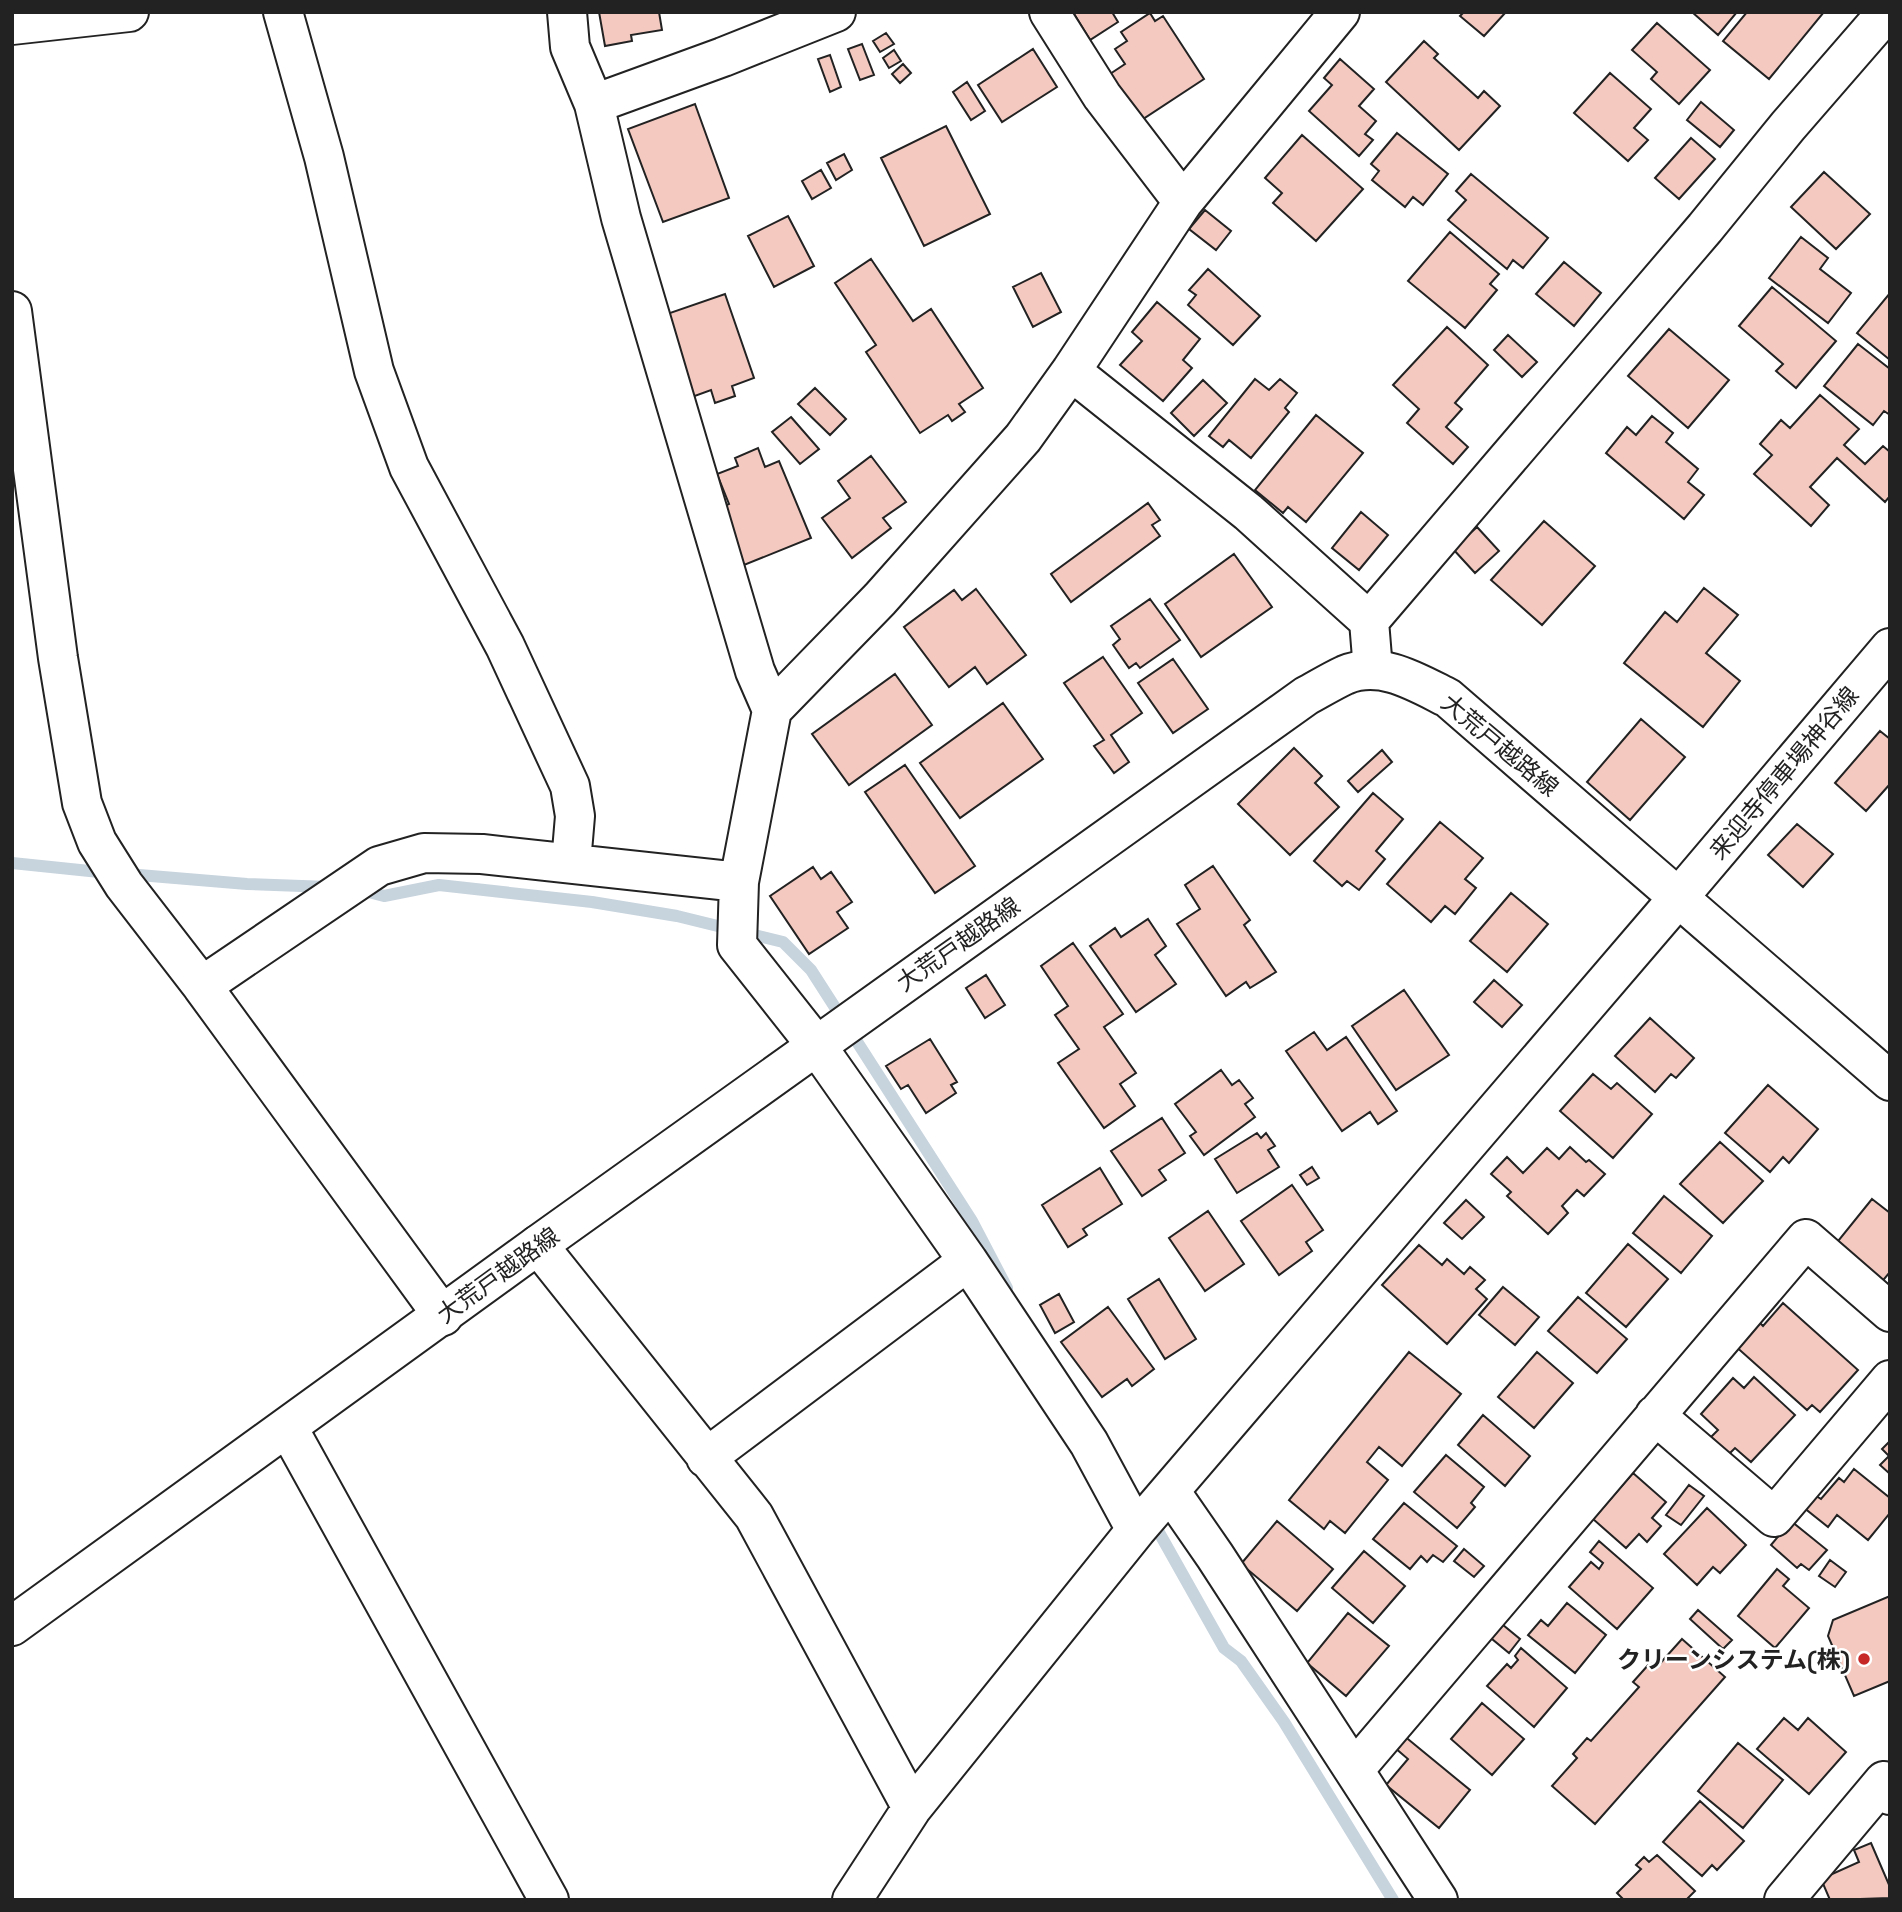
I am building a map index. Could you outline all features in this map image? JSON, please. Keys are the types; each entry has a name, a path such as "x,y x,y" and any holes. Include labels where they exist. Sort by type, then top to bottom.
{"street":[{"path":"12,25 129,12"},
{"path":"283,12 324,157 374,371 409,467 505,646 570,786 575,816 571,863"},
{"path":"567,12 570,47 594,104 629,244 755,671 772,710"},
{"path":"594,104 836,12"},
{"path":"1049,12 1102,96 1183,202"},
{"path":"1136,1530 1089,1443 968,1261 816,1045 737,945 739,882 772,710 880,599 1023,438 1071,371 1183,202 1340,12"},
{"path":"1369,621 1887,12"},
{"path":"12,311 58,658 82,803 97,842 124,885 202,986 443,1316"},
{"path":"1071,371 1248,512 1369,621 1373,670"},
{"name":"来迎寺停車場神谷線","path":"852,1900 912,1808 1136,1530 1890,648"},
{"name":"大荒戸越路線","path":"12,1626 816,1045 1306,696 1347,674 1373,670 1404,675 1448,698 1890,1081"},
{"path":"202,986 379,866 424,853 482,854 739,882"},
{"path":"1354,1770 1806,1239 1890,1312"},
{"path":"538,1245 754,1516 912,1808"},
{"path":"706,1458 968,1261"},
{"path":"1656,1415 1774,1517 1890,1380"},
{"path":"288,1428 549,1900"},
{"path":"1170,1491 1438,1900"},
{"path":"1784,1900 1884,1781 1890,1795"}],"building":[{"path":"599,12 659,12 662,30 631,35 632,41 605,46"},
{"path":"1073,12 1112,12 1118,22 1090,40"},
{"path":"1464,12 1506,12 1484,36 1460,16"},
{"path":"1692,12 1737,12 1718,35"},
{"path":"1747,12 1824,12 1769,79 1723,41"},
{"path":"1150,13 1155,21 1163,16 1204,79 1140,121 1110,74 1125,64 1115,49 1127,41 1121,32"},
{"path":"1657,23 1710,70 1679,104 1651,79 1657,72 1632,50"},
{"path":"886,33 894,44 880,52 873,41"},
{"path":"1424,41 1438,54 1434,58 1478,98 1484,91 1500,106 1459,150 1386,82"},
{"path":"862,44 874,75 860,80 848,49"},
{"path":"1033,49 1057,87 1002,122 978,85"},
{"path":"894,50 901,61 889,68 883,58"},
{"path":"830,55 841,87 830,92 818,59"},
{"path":"1340,59 1374,89 1359,106 1376,121 1365,134 1373,140 1359,156 1309,111 1332,85 1324,78"},
{"path":"903,64 911,73 900,83 892,74"},
{"path":"1610,73 1651,109 1634,128 1648,140 1628,161 1574,113"},
{"path":"967,82 985,111 971,120 953,92"},
{"path":"1701,102 1734,130 1720,147 1687,120"},
{"path":"695,104 729,198 663,222 628,129"},
{"path":"946,126 990,214 924,246 881,158"},
{"path":"1397,133 1448,174 1423,205 1413,197 1405,207 1372,180 1379,171 1371,164"},
{"path":"1302,135 1363,189 1316,241 1273,203 1282,193 1265,178"},
{"path":"1691,138 1715,159 1679,199 1655,178"},
{"path":"844,154 852,170 836,180 827,163"},
{"path":"821,170 831,188 812,199 802,181"},
{"path":"1824,172 1870,214 1836,249 1791,207"},
{"path":"1471,174 1548,238 1523,268 1513,260 1507,269 1448,220 1466,200 1456,191"},
{"path":"1205,210 1231,231 1216,250 1189,229"},
{"path":"788,216 814,266 774,287 748,236"},
{"path":"1450,232 1499,274 1490,284 1497,290 1465,328 1408,281"},
{"path":"1801,237 1828,258 1820,269 1851,293 1828,323 1769,278"},
{"path":"871,259 913,321 931,309 983,388 959,404 965,412 952,421 948,415 920,433 866,352 876,345 835,283"},
{"path":"1564,262 1601,293 1574,326 1536,294"},
{"path":"1208,269 1260,316 1233,345 1188,305 1196,295 1189,290"},
{"path":"1041,273 1061,312 1033,327 1013,287"},
{"path":"1772,287 1836,341 1796,388 1776,371 1783,364 1739,326"},
{"path":"1890,293 1890,360 1857,333"},
{"path":"725,294 754,378 732,386 735,396 715,403 711,390 692,397 664,315"},
{"path":"1157,302 1200,339 1183,360 1192,368 1163,401 1120,365 1142,341 1132,332"},
{"path":"1447,327 1488,365 1455,403 1462,409 1446,427 1468,447 1453,464 1407,423 1419,409 1393,385"},
{"path":"1669,329 1729,380 1688,428 1628,376"},
{"path":"1508,335 1537,362 1522,377 1494,350"},
{"path":"1858,344 1890,369 1890,415 1884,411 1873,425 1824,386"},
{"path":"1255,379 1269,390 1280,379 1297,393 1285,408 1289,412 1251,458 1229,440 1223,447 1209,436"},
{"path":"1203,380 1227,403 1194,436 1171,413"},
{"path":"815,388 846,419 830,435 798,404"},
{"path":"1820,395 1859,429 1844,445 1865,464 1883,446 1890,452 1890,496 1885,502 1837,458 1810,487 1829,505 1811,526 1754,474 1772,455 1760,444 1781,420 1790,428"},
{"path":"1316,415 1363,453 1306,522 1288,507 1283,513 1255,490"},
{"path":"1652,416 1673,433 1666,442 1698,469 1688,482 1704,495 1684,519 1606,453 1627,427 1636,435"},
{"path":"791,417 819,449 800,464 772,432"},
{"path":"758,448 765,467 779,461 811,538 744,565 720,508 729,504 717,474 738,466 735,458"},
{"path":"871,456 906,502 883,518 891,528 852,558 822,518 850,498 838,481"},
{"path":"1148,503 1160,520 1152,525 1160,536 1071,602 1051,574"},
{"path":"1361,512 1388,535 1359,570 1332,548"},
{"path":"1544,521 1595,566 1542,625 1491,580"},
{"path":"1477,527 1499,551 1475,573 1453,549"},
{"path":"1234,554 1272,607 1201,657 1165,604"},
{"path":"1704,588 1738,615 1706,653 1740,681 1703,727 1624,663 1665,612 1677,622"},
{"path":"976,589 1026,655 987,684 975,667 949,687 904,627 954,590 962,600"},
{"path":"1150,599 1180,640 1140,668 1136,663 1129,668 1113,645 1120,639 1111,626"},
{"path":"1103,657 1142,713 1111,735 1129,762 1114,773 1094,746 1104,740 1064,683"},
{"path":"1173,659 1208,709 1173,733 1138,683"},
{"path":"895,674 932,725 849,785 812,734"},
{"path":"1003,703 1043,759 960,818 920,763"},
{"path":"1641,719 1685,757 1630,820 1587,782"},
{"path":"1880,731 1890,739 1890,784 1866,811 1835,783"},
{"path":"1294,748 1322,776 1315,783 1339,807 1290,855 1238,804"},
{"path":"1382,750 1392,762 1358,792 1348,781"},
{"path":"905,765 975,866 935,893 865,792"},
{"path":"1373,793 1403,819 1376,851 1385,859 1359,890 1347,881 1342,886 1314,861"},
{"path":"1440,822 1483,858 1465,879 1476,888 1455,914 1445,906 1431,922 1387,884"},
{"path":"1797,824 1833,854 1803,887 1768,855"},
{"path":"1213,866 1250,920 1244,925 1276,972 1250,988 1246,982 1226,996 1177,924 1200,909 1185,885"},
{"path":"813,867 821,879 831,872 852,902 837,912 848,928 809,954 770,896"},
{"path":"1511,893 1548,924 1507,972 1470,941"},
{"path":"1148,919 1166,946 1155,955 1176,984 1136,1012 1090,946 1115,928 1121,937"},
{"path":"1073,943 1123,1014 1104,1027 1136,1073 1120,1084 1135,1106 1104,1128 1058,1063 1079,1049 1055,1015 1068,1006 1041,966"},
{"path":"986,975 1005,1005 985,1018 966,988"},
{"path":"1494,980 1522,1005 1502,1027 1474,1002"},
{"path":"1404,990 1449,1055 1396,1090 1352,1026"},
{"path":"1650,1018 1694,1058 1676,1078 1671,1074 1655,1092 1615,1056"},
{"path":"1314,1032 1327,1050 1346,1037 1397,1111 1378,1124 1370,1112 1342,1131 1286,1051"},
{"path":"930,1039 957,1082 951,1085 956,1093 926,1113 908,1085 901,1089 886,1066"},
{"path":"1221,1070 1232,1085 1239,1080 1253,1098 1245,1104 1255,1117 1204,1155 1190,1136 1196,1132 1175,1104"},
{"path":"1593,1074 1611,1089 1617,1083 1652,1114 1613,1158 1560,1111"},
{"path":"1768,1085 1818,1129 1789,1163 1783,1157 1770,1172 1725,1133"},
{"path":"1162,1118 1185,1153 1159,1170 1166,1180 1142,1196 1111,1151"},
{"path":"1257,1133 1261,1138 1266,1133 1275,1146 1268,1150 1279,1167 1237,1193 1215,1159"},
{"path":"1720,1142 1763,1181 1723,1223 1680,1184"},
{"path":"1570,1147 1586,1162 1589,1160 1605,1174 1584,1196 1577,1190 1562,1206 1568,1213 1548,1234 1507,1196 1511,1192 1491,1174 1507,1157 1523,1173 1547,1148 1559,1159"},
{"path":"1312,1167 1319,1178 1307,1185 1300,1175"},
{"path":"1100,1168 1122,1204 1083,1229 1087,1235 1068,1247 1042,1205"},
{"path":"1292,1185 1323,1230 1306,1242 1312,1251 1279,1275 1241,1221"},
{"path":"1664,1196 1712,1236 1681,1273 1633,1233"},
{"path":"1872,1199 1890,1213 1890,1272 1880,1284 1834,1246"},
{"path":"1466,1200 1484,1217 1462,1239 1444,1223"},
{"path":"1208,1211 1244,1264 1205,1291 1169,1238"},
{"path":"1628,1244 1668,1279 1626,1327 1586,1293"},
{"path":"1419,1245 1442,1265 1447,1259 1464,1274 1470,1267 1485,1280 1476,1289 1487,1299 1447,1344 1382,1285"},
{"path":"1159,1279 1196,1339 1165,1359 1128,1299"},
{"path":"1503,1287 1539,1317 1515,1345 1479,1315"},
{"path":"1059,1294 1074,1322 1055,1333 1040,1305"},
{"path":"1578,1297 1627,1339 1597,1373 1548,1331"},
{"path":"1783,1303 1858,1370 1820,1412 1812,1405 1807,1410 1733,1344 1756,1319 1763,1326"},
{"path":"1108,1307 1154,1369 1132,1386 1127,1379 1102,1397 1061,1342"},
{"path":"1409,1352 1461,1394 1402,1466 1379,1447 1367,1462 1388,1480 1345,1533 1330,1521 1324,1529 1289,1500"},
{"path":"1537,1352 1573,1383 1534,1428 1498,1397"},
{"path":"1754,1377 1795,1415 1751,1462 1735,1448 1729,1454 1711,1437 1718,1430 1701,1414 1733,1378 1744,1388"},
{"path":"1483,1415 1530,1456 1505,1486 1458,1445"},
{"path":"1890,1441 1890,1474 1880,1465 1889,1456 1882,1449"},
{"path":"1446,1455 1484,1487 1471,1503 1475,1507 1457,1528 1414,1492"},
{"path":"1854,1469 1890,1498 1890,1513 1868,1540 1837,1515 1828,1527 1803,1507 1813,1494 1821,1499 1839,1478 1844,1482"},
{"path":"1633,1473 1666,1502 1652,1518 1661,1526 1647,1542 1639,1534 1626,1548 1593,1519"},
{"path":"1689,1485 1704,1496 1681,1525 1666,1515"},
{"path":"1404,1503 1457,1546 1443,1562 1433,1555 1427,1562 1421,1556 1410,1569 1373,1539"},
{"path":"1707,1508 1746,1545 1720,1573 1713,1567 1697,1585 1664,1554"},
{"path":"1277,1521 1333,1569 1297,1611 1241,1564"},
{"path":"1791,1521 1827,1550 1809,1570 1801,1564 1797,1568 1771,1545"},
{"path":"1599,1541 1653,1588 1617,1629 1569,1587 1591,1562 1599,1569 1603,1563 1590,1552"},
{"path":"1464,1549 1484,1566 1474,1577 1454,1561"},
{"path":"1364,1551 1405,1586 1373,1623 1332,1588"},
{"path":"1830,1560 1846,1572 1835,1587 1819,1576"},
{"path":"1777,1569 1789,1579 1783,1586 1809,1608 1775,1648 1738,1616"},
{"name":"クリーンシステム(株)","path":"1890,1596 1890,1681 1854,1696 1828,1636 1833,1620"},
{"path":"1567,1603 1606,1635 1575,1673 1528,1635 1541,1620 1548,1626"},
{"path":"1698,1610 1732,1640 1723,1649 1690,1619"},
{"path":"1348,1613 1389,1646 1346,1696 1307,1663"},
{"path":"1497,1620 1520,1639 1509,1653 1486,1634"},
{"path":"1682,1639 1725,1677 1595,1824 1552,1786 1577,1758 1573,1754 1587,1738 1591,1741 1639,1687 1633,1682 1650,1663 1656,1668"},
{"path":"1521,1648 1567,1688 1534,1727 1487,1686 1507,1664 1511,1668 1518,1660 1515,1656"},
{"path":"1482,1703 1524,1739 1492,1775 1451,1739"},
{"path":"1784,1718 1798,1730 1808,1718 1846,1752 1809,1794 1757,1749"},
{"path":"1403,1735 1470,1790 1439,1828 1386,1785 1408,1759 1394,1747"},
{"path":"1738,1743 1783,1780 1743,1828 1698,1791"},
{"path":"1700,1801 1744,1841 1717,1870 1712,1865 1702,1876 1663,1842"},
{"path":"1871,1843 1890,1887 1890,1898 1830,1900 1821,1879 1859,1862 1854,1850"},
{"path":"1657,1855 1695,1891 1686,1900 1624,1900 1617,1893 1641,1869 1636,1865 1644,1857 1649,1862"}],"waterway":[{"path":"12,863 109,873"},
{"path":"127,874 247,884 329,887"},
{"path":"357,889 384,896 439,885 592,902 677,916 783,942 811,970 972,1221 1007,1288"},
{"path":"1152,1520 1224,1648 1241,1661 1284,1722 1393,1900"}],"place":[{"name":"クリーンシステム(株)","path":"1864,1659"}]}
